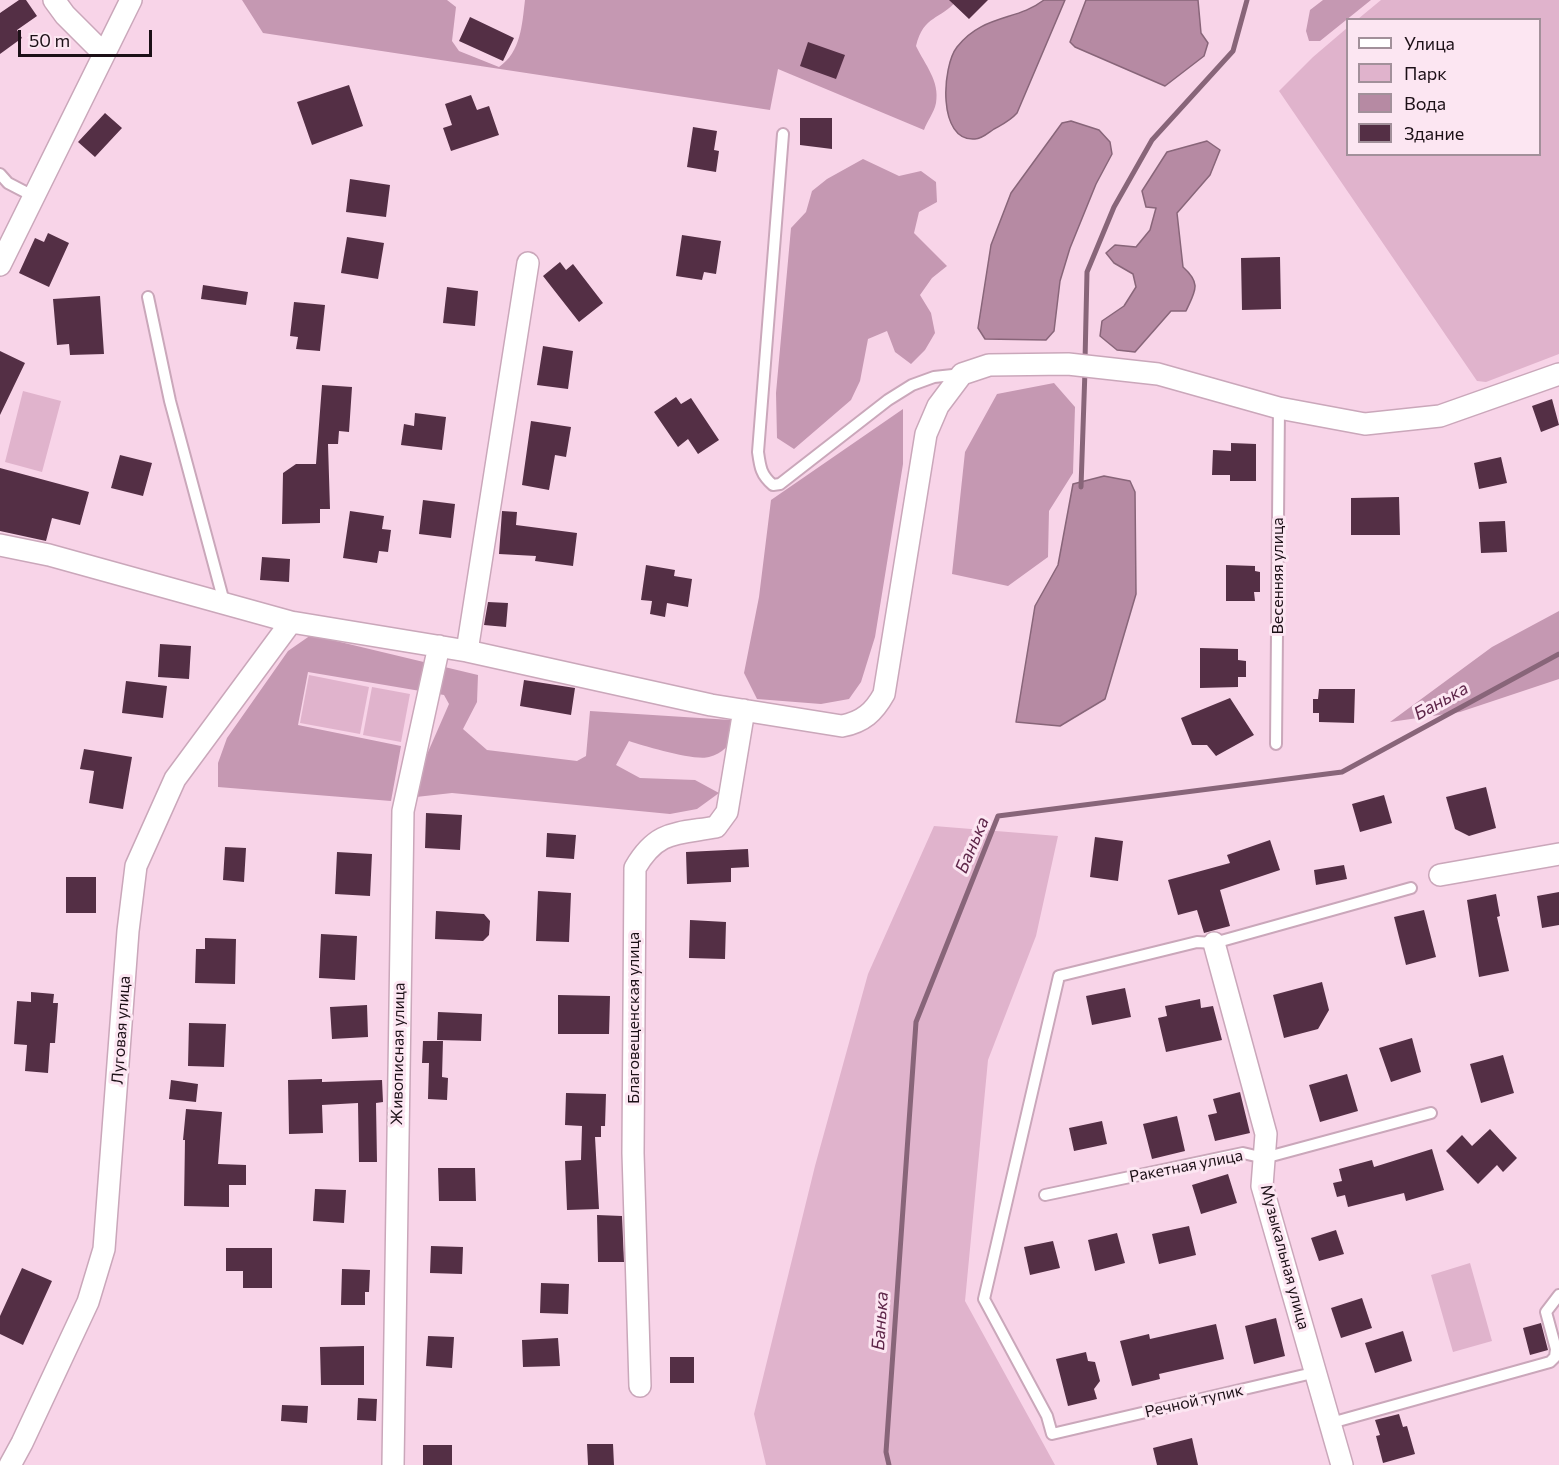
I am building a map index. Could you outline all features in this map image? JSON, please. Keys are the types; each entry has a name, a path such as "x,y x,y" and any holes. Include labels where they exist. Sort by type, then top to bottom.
{"street":[{"path":"54,0 65,15 103,53"},
{"path":"0,265 131,0"},
{"path":"467,651 528,263"},
{"path":"0,545 49,555 291,622 467,651 744,710 842,726 855,723 876,708 884,694 926,434 938,406 962,374 989,365 1068,364 1158,374 1279,408 1365,424 1440,416 1559,374"},
{"name":"Луговая улица","path":"9,1465 22,1443 88,1302 104,1248 128,931 136,866 175,779 291,622"},
{"name":"Живописная улица","path":"393,1465 403,811 439,646"},
{"name":"Благовещенская улица","path":"640,1386 633,1153 635,868 646,848 664,836 716,827 728,812 744,710"},
{"path":"1440,875 1559,854"},
{"name":"Музыкальная улица","path":"1214,943 1266,1134 1262,1186 1342,1465"}],"lane":[{"path":"783,134 758,452 760,470 766,479 773,485 780,484 888,400 912,385 934,377 962,374"},
{"path":"0,174 8,183 33,195"},
{"path":"148,297 170,401 224,603"},
{"name":"Весенняя улица","path":"1276,744 1279,408"},
{"path":"1214,943 1411,888"},
{"name":"Речной тупик","path":"1214,943 1197,942 1059,976 984,1299 1047,1416 1052,1434 1317,1372"},
{"name":"Ракетная улица","path":"1045,1195 1243,1153 1264,1158 1431,1113"},
{"path":"1331,1423 1550,1362 1556,1357 1556,1349 1546,1312 1559,1295"}],"green space":[{"path":"1381,0 1559,0 1559,354 1486,382 1477,381 1279,91 1313,57 1346,29 1346,156 1541,156 1541,18 1359,18"},
{"path":"23,391 61,401 42,472 5,462"},
{"path":"309,675 369,687 360,734 300,723"},
{"path":"372,687 410,694 401,742 363,735"},
{"path":"934,826 1058,836 1036,936 988,1060 965,1301 1055,1465 766,1465 754,1414 815,1166 868,974"},
{"path":"1470,1263 1492,1341 1453,1352 1431,1275"}],"shaded area":[{"path":"242,0 447,0 456,7 452,41 459,51 499,67 512,54 516,46 525,0 957,0 923,28 916,46 934,80 937,95 935,107 924,130 778,69 770,110 263,33"},
{"path":"1323,0 1371,0 1320,41 1309,41 1306,31 1310,10"},
{"path":"863,159 899,176 921,171 936,182 937,202 919,212 914,233 947,266 932,278 920,295 931,313 935,333 925,350 911,364 895,352 887,331 868,339 860,381 851,400 794,449 777,438 776,393 791,228 806,212 812,191 827,179"},
{"path":"1054,383 1075,407 1073,473 1049,511 1048,557 1008,586 952,574 965,452 997,394"},
{"path":"903,409 903,464 875,637 861,682 849,699 821,704 757,699 744,673 759,597 771,500"},
{"path":"1559,611 1559,679 1460,712 1390,722 1492,647"},
{"path":"311,635 478,675 477,702 463,729 487,750 577,761 586,756 590,711 731,720 736,732 726,748 714,756 702,758 681,755 629,741 616,765 640,778 695,780 719,793 697,809 670,814 452,793 416,797 421,768 449,704 444,695 308,672 298,725 401,746 391,801 218,787 218,763 227,738 288,651"}],"water":[{"path":"1044,0 1065,0 1017,113 980,138 963,137 954,129 946,101 948,70 957,47 967,36 989,23 1023,12"},
{"path":"1086,0 1198,0 1201,33 1208,43 1204,56 1165,86 1075,47 1070,42"},
{"path":"1071,121 1099,130 1110,142 1112,154 1096,184 1070,248 1060,281 1054,331 1046,340 985,339 978,328 991,245 1011,193 1062,123"},
{"path":"1207,141 1220,150 1210,175 1177,213 1183,267 1195,283 1192,298 1186,311 1171,311 1135,352 1117,350 1100,336 1102,321 1124,306 1136,287 1133,274 1114,263 1106,253 1115,245 1136,247 1150,230 1156,208 1146,207 1142,191 1167,152"},
{"path":"1104,476 1130,481 1135,492 1136,594 1105,699 1060,726 1016,722 1035,606 1058,565 1073,484"}],"building":[{"path":"19,0 26,0 37,16 17,30 22,38 0,54 0,13"},
{"path":"949,0 988,0 969,19"},
{"path":"470,17 514,38 503,61 459,41"},
{"path":"808,42 845,55 836,79 800,66"},
{"path":"349,85 363,126 312,145 297,102"},
{"path":"471,95 477,110 489,106 499,135 451,151 443,128 452,125 445,104"},
{"path":"105,113 122,128 95,157 78,142"},
{"path":"800,118 832,118 832,149 800,145"},
{"path":"693,127 717,131 714,150 719,151 716,172 687,167"},
{"path":"350,179 390,185 386,217 346,212"},
{"path":"48,233 69,243 49,287 19,273 35,238 44,242"},
{"path":"682,235 721,241 716,274 704,272 702,280 676,276"},
{"path":"347,237 384,243 378,279 341,273"},
{"path":"1280,257 1281,309 1242,310 1241,258"},
{"path":"560,262 566,270 573,264 603,303 579,322 543,276"},
{"path":"203,285 248,292 246,305 201,299"},
{"path":"447,287 478,291 475,326 443,323"},
{"path":"100,296 104,354 70,355 69,344 57,345 53,299"},
{"path":"294,302 325,305 320,351 296,349 298,337 290,336"},
{"path":"543,346 573,351 568,389 537,385"},
{"path":"0,351 25,363 0,415"},
{"path":"322,385 352,387 349,432 339,431 338,444 328,444 330,509 320,509 320,523 282,524 283,473 296,464 316,464"},
{"path":"676,397 681,404 691,398 719,440 698,454 688,439 678,447 654,412"},
{"path":"1552,399 1559,425 1541,432 1532,406"},
{"path":"415,413 446,417 442,450 401,445 404,424 414,426"},
{"path":"531,421 571,427 566,457 555,455 549,490 522,485"},
{"path":"1231,443 1256,444 1256,481 1230,481 1230,475 1212,475 1213,450 1231,451"},
{"path":"120,455 152,463 143,496 111,488"},
{"path":"1501,457 1507,483 1479,489 1474,463"},
{"path":"0,468 89,492 80,525 52,518 46,541 0,531"},
{"path":"1399,497 1400,535 1351,535 1351,498"},
{"path":"423,500 455,504 451,538 419,534"},
{"path":"350,511 384,516 382,529 391,530 388,552 379,551 377,563 343,558"},
{"path":"502,511 517,512 516,525 577,533 573,566 535,561 536,556 499,554"},
{"path":"1505,521 1507,552 1481,553 1479,522"},
{"path":"262,557 290,559 289,582 260,580"},
{"path":"646,565 675,570 674,576 692,579 688,607 667,603 665,617 650,614 652,601 641,600"},
{"path":"1226,565 1255,566 1255,571 1260,572 1260,592 1254,592 1255,601 1226,601"},
{"path":"488,602 508,603 506,627 484,625"},
{"path":"160,644 191,646 189,679 158,677"},
{"path":"1200,648 1238,649 1238,660 1246,661 1246,677 1238,677 1238,687 1200,688"},
{"path":"524,680 575,688 571,715 520,706"},
{"path":"126,681 167,686 163,718 122,713"},
{"path":"1319,689 1355,689 1354,723 1319,722 1319,713 1313,713 1313,699 1318,699"},
{"path":"1230,698 1254,735 1216,756 1207,745 1192,745 1181,718"},
{"path":"84,749 132,757 123,809 89,803 94,771 80,769"},
{"path":"1486,787 1496,828 1469,836 1455,829 1446,797"},
{"path":"1384,795 1392,823 1360,832 1352,804"},
{"path":"426,813 462,815 460,850 425,848"},
{"path":"547,833 576,835 574,859 546,857"},
{"path":"1095,837 1123,841 1118,881 1090,877"},
{"path":"1270,840 1280,870 1220,890 1230,926 1204,933 1197,910 1178,915 1168,880 1230,863 1227,855"},
{"path":"225,847 246,848 244,882 223,880"},
{"path":"748,849 749,867 731,868 731,882 687,884 686,852"},
{"path":"337,852 372,854 370,896 335,894"},
{"path":"1344,865 1347,879 1316,885 1314,870"},
{"path":"66,877 96,877 96,913 66,913"},
{"path":"538,891 571,893 569,942 536,941"},
{"path":"1559,892 1559,925 1542,928 1537,896"},
{"path":"1496,894 1500,916 1497,917 1509,971 1479,977 1467,900"},
{"path":"1424,910 1436,957 1406,965 1394,917"},
{"path":"436,911 484,914 490,921 489,935 483,941 435,939"},
{"path":"690,920 726,922 725,959 689,958"},
{"path":"321,934 357,936 355,980 319,978"},
{"path":"205,938 236,939 235,984 195,983 196,949 205,949"},
{"path":"1322,982 1329,1010 1318,1029 1284,1038 1273,995"},
{"path":"1125,988 1131,1017 1092,1025 1086,996"},
{"path":"31,992 54,994 53,1003 58,1003 55,1043 50,1043 48,1073 25,1071 27,1045 14,1044 17,1001 31,1002"},
{"path":"558,995 610,996 609,1034 558,1034"},
{"path":"1200,999 1201,1008 1213,1006 1222,1040 1166,1052 1158,1018 1167,1016 1165,1006"},
{"path":"367,1005 368,1037 332,1039 330,1007"},
{"path":"438,1012 482,1014 481,1041 437,1040"},
{"path":"189,1023 226,1024 224,1067 188,1066"},
{"path":"1412,1038 1421,1072 1391,1082 1379,1048"},
{"path":"423,1041 443,1041 442,1077 448,1078 447,1100 428,1099 429,1063 422,1063"},
{"path":"1503,1055 1514,1093 1481,1103 1470,1064"},
{"path":"1347,1074 1358,1111 1320,1122 1309,1085"},
{"path":"322,1079 322,1082 382,1080 383,1102 376,1103 377,1162 359,1162 358,1103 322,1105 323,1133 289,1134 288,1080"},
{"path":"171,1080 198,1084 196,1102 169,1099"},
{"path":"1240,1092 1250,1133 1215,1141 1208,1115 1217,1113 1213,1099"},
{"path":"566,1093 606,1094 605,1126 601,1126 601,1137 595,1137 599,1209 567,1210 565,1161 581,1160 582,1126 565,1125"},
{"path":"186,1109 222,1112 218,1164 246,1165 246,1185 229,1185 229,1207 184,1206 185,1140 183,1140"},
{"path":"1177,1116 1185,1151 1152,1159 1143,1124"},
{"path":"1102,1121 1107,1144 1074,1151 1069,1128"},
{"path":"1490,1129 1517,1158 1503,1172 1497,1165 1478,1184 1446,1151 1462,1135 1472,1146"},
{"path":"1432,1149 1444,1190 1406,1201 1404,1193 1348,1207 1345,1195 1337,1197 1333,1183 1342,1181 1339,1169 1372,1160 1374,1167"},
{"path":"438,1168 475,1168 476,1201 439,1201"},
{"path":"1228,1174 1237,1203 1201,1214 1192,1185"},
{"path":"315,1189 346,1190 344,1223 313,1221"},
{"path":"597,1215 622,1216 624,1262 598,1262"},
{"path":"1189,1226 1196,1255 1159,1264 1152,1234"},
{"path":"1336,1230 1344,1254 1319,1261 1311,1238"},
{"path":"1117,1233 1125,1263 1095,1271 1088,1240"},
{"path":"1053,1241 1060,1268 1030,1275 1024,1247"},
{"path":"431,1246 463,1247 462,1274 430,1273"},
{"path":"226,1248 272,1248 272,1288 243,1288 243,1271 226,1271"},
{"path":"22,1268 52,1281 23,1345 0,1334 0,1316"},
{"path":"342,1269 370,1270 369,1292 365,1292 365,1305 341,1305"},
{"path":"541,1283 569,1284 568,1314 540,1313"},
{"path":"1362,1298 1372,1328 1341,1338 1331,1308"},
{"path":"1276,1318 1285,1356 1254,1364 1245,1326"},
{"path":"1541,1323 1548,1350 1530,1355 1523,1328"},
{"path":"1216,1324 1224,1359 1159,1374 1160,1379 1132,1386 1120,1341 1149,1334 1150,1339"},
{"path":"1403,1331 1412,1361 1375,1373 1365,1343"},
{"path":"428,1336 454,1337 452,1368 426,1366"},
{"path":"558,1338 560,1366 523,1367 522,1340"},
{"path":"364,1346 364,1385 321,1385 320,1347"},
{"path":"1086,1352 1088,1361 1095,1362 1100,1381 1094,1389 1097,1399 1068,1406 1056,1359"},
{"path":"670,1357 694,1357 694,1383 670,1383"},
{"path":"358,1398 377,1399 376,1421 357,1420"},
{"path":"282,1405 308,1406 307,1423 281,1421"},
{"path":"1399,1414 1403,1427 1407,1426 1415,1454 1383,1463 1376,1436 1380,1435 1375,1420"},
{"path":"1192,1438 1198,1465 1157,1465 1153,1448"},
{"path":"587,1444 613,1444 614,1465 588,1465"},
{"path":"423,1445 452,1445 452,1465 423,1465"}],"waterway":[{"path":"1085,361 1087,272 1114,207 1152,140 1233,51 1247,0"},
{"path":"1081,487 1085,370"},
{"name":"Банька","path":"889,1465 886,1452 916,1022 998,816 1342,772 1559,654"}]}
